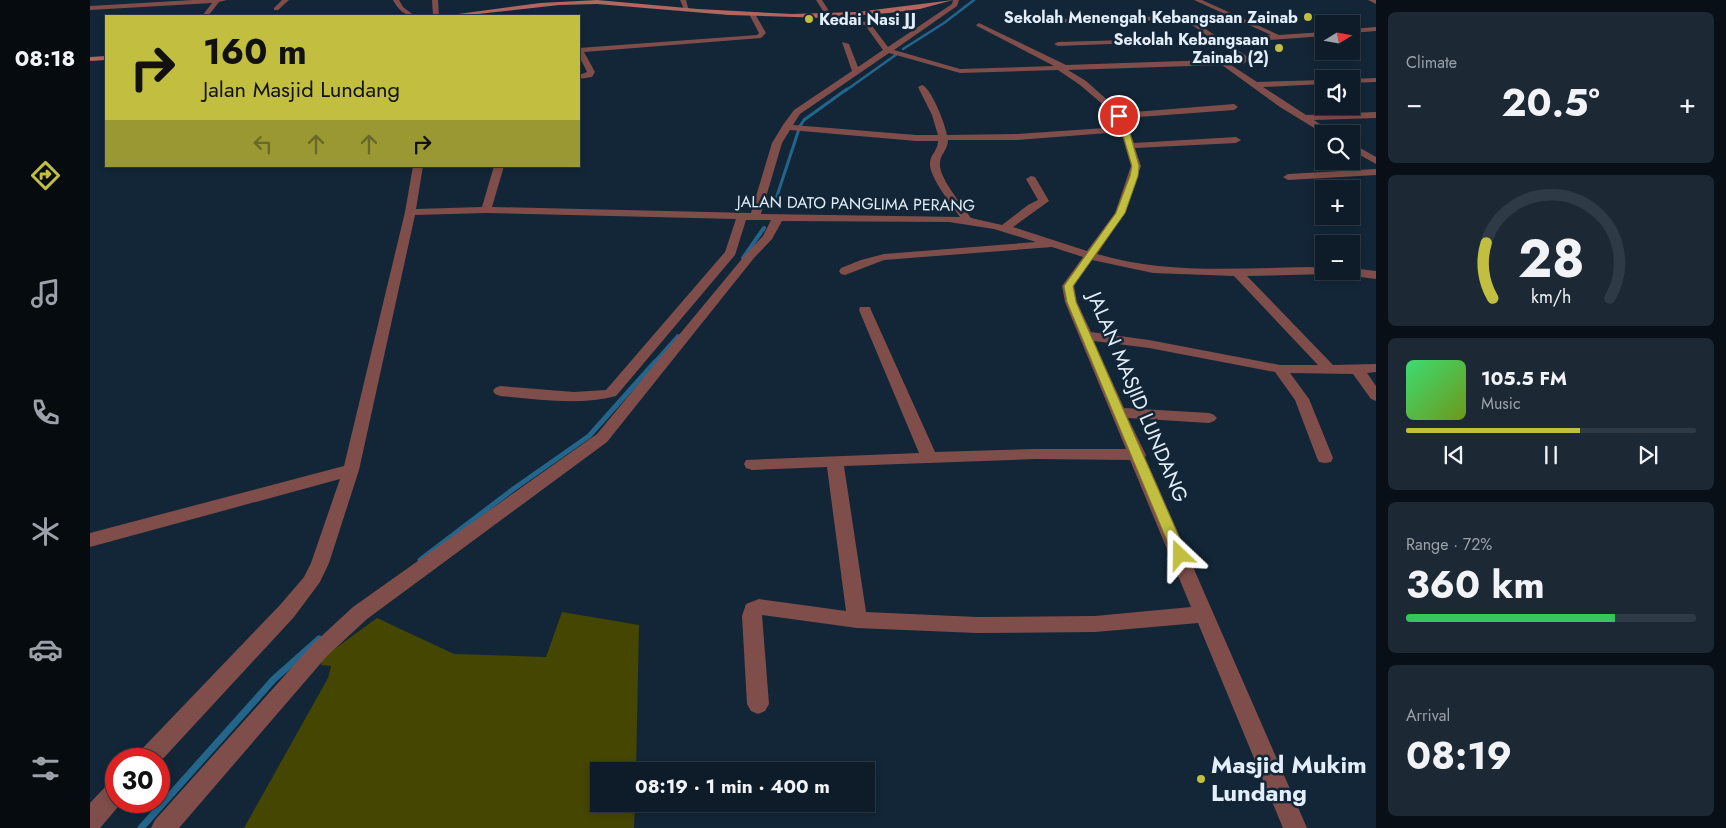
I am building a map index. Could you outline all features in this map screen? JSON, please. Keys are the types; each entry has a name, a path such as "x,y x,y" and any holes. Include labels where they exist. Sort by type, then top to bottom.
{"main road":[{"path":"455,15 596,1 752,14 827,14 899,10 950,0"},
{"path":"90,59 105,58"}],"street":[{"path":"206,15 216,0"},
{"path":"90,8 224,0"},
{"path":"276,9 286,0"},
{"path":"396,0 401,8 411,15"},
{"path":"435,0 436,15"},
{"path":"683,0 687,10"},
{"path":"819,0 834,22 859,22 867,24 887,50 960,71 1223,62 1248,59 1191,23 1174,18 1033,21"},
{"path":"500,391 599,396 610,393 731,253 765,178 777,143 795,128 797,112 856,71 870,58 887,50 956,5 956,0"},
{"path":"1197,0 1280,37"},
{"path":"1371,0 1376,2"},
{"path":"580,77 589,75 591,72 580,52 582,50 759,37 763,33 752,14"},
{"name":"JALAN MASJID LUNDANG","path":"979,26 1064,68 1090,88 1119,116 1136,166 1131,185 1120,213 1068,286 1072,302 1295,828"},
{"path":"1360,31 1376,29"},
{"path":"1221,41 1315,35"},
{"path":"1058,44 1161,40"},
{"path":"1122,42 1129,47"},
{"path":"845,44 856,71"},
{"path":"848,55 857,56"},
{"path":"1142,58 1148,64"},
{"path":"1223,62 1254,85 1315,125"},
{"path":"1360,81 1376,80"},
{"path":"1254,85 1315,82"},
{"path":"922,87 944,137 942,151 935,160 934,165 938,175 967,220"},
{"path":"1119,116 1234,107"},
{"path":"1304,118 1376,115"},
{"path":"795,128 916,138 1026,137 1124,130"},
{"path":"1130,146 1236,140"},
{"path":"1360,149 1376,150"},
{"path":"1360,151 1376,161"},
{"path":"158,748 287,611 311,582 320,563 351,470 410,212 418,167"},
{"path":"486,210 499,167"},
{"path":"1288,177 1376,172"},
{"path":"1005,228 1032,207 1044,202 1031,179"},
{"name":"JALAN DATO PANGLIMA PERANG","path":"410,212 486,210 967,220 1005,228 1127,265 1158,271 1238,273 1315,270"},
{"path":"163,828 320,650 360,613 602,438 750,256 768,237 778,217"},
{"path":"845,271 865,262 884,257 1055,243"},
{"path":"1238,273 1329,369"},
{"path":"1360,273 1376,275"},
{"path":"865,310 930,458"},
{"path":"1088,336 1150,344 1280,369 1358,370 1376,368"},
{"path":"1280,369 1302,399 1324,458"},
{"path":"1358,370 1376,396"},
{"path":"1120,413 1209,418"},
{"path":"752,464 835,463 1036,454 1138,455"},
{"path":"835,463 857,620"},
{"path":"90,540 351,470"},
{"path":"758,704 752,616 753,610 759,607 857,620 977,625 1095,624 1205,614"},
{"path":"90,821 105,804"}],"shaded area":[{"path":"562,612 639,625 636,762 590,762 590,812 635,812 634,828 244,828 328,678 331,666 321,665 322,658 377,618 454,654 546,657"}],"waterway":[{"path":"903,49 944,23 974,0"},
{"path":"845,91 897,54"},
{"path":"774,205 800,126 804,120 847,89"},
{"path":"743,258 764,228"},
{"path":"654,363 678,336"},
{"path":"420,560 512,490 589,436 655,362"},
{"path":"141,828 274,679 319,639"}],"place":[{"name":"Sekolah Menengah Kebangsaan Zainab","path":"1308,17"},
{"name":"Kedai Nasi JJ","path":"809,19"},
{"name":"Sekolah Kebangsaan Zainab (2)","path":"1279,48"},
{"name":"Masjid Mukim Lundang","path":"1201,779"}],"route":[{"path":"1119,116 1122,120 1136,166 1134,176 1120,213 1068,286 1072,302 1180,555"}]}
